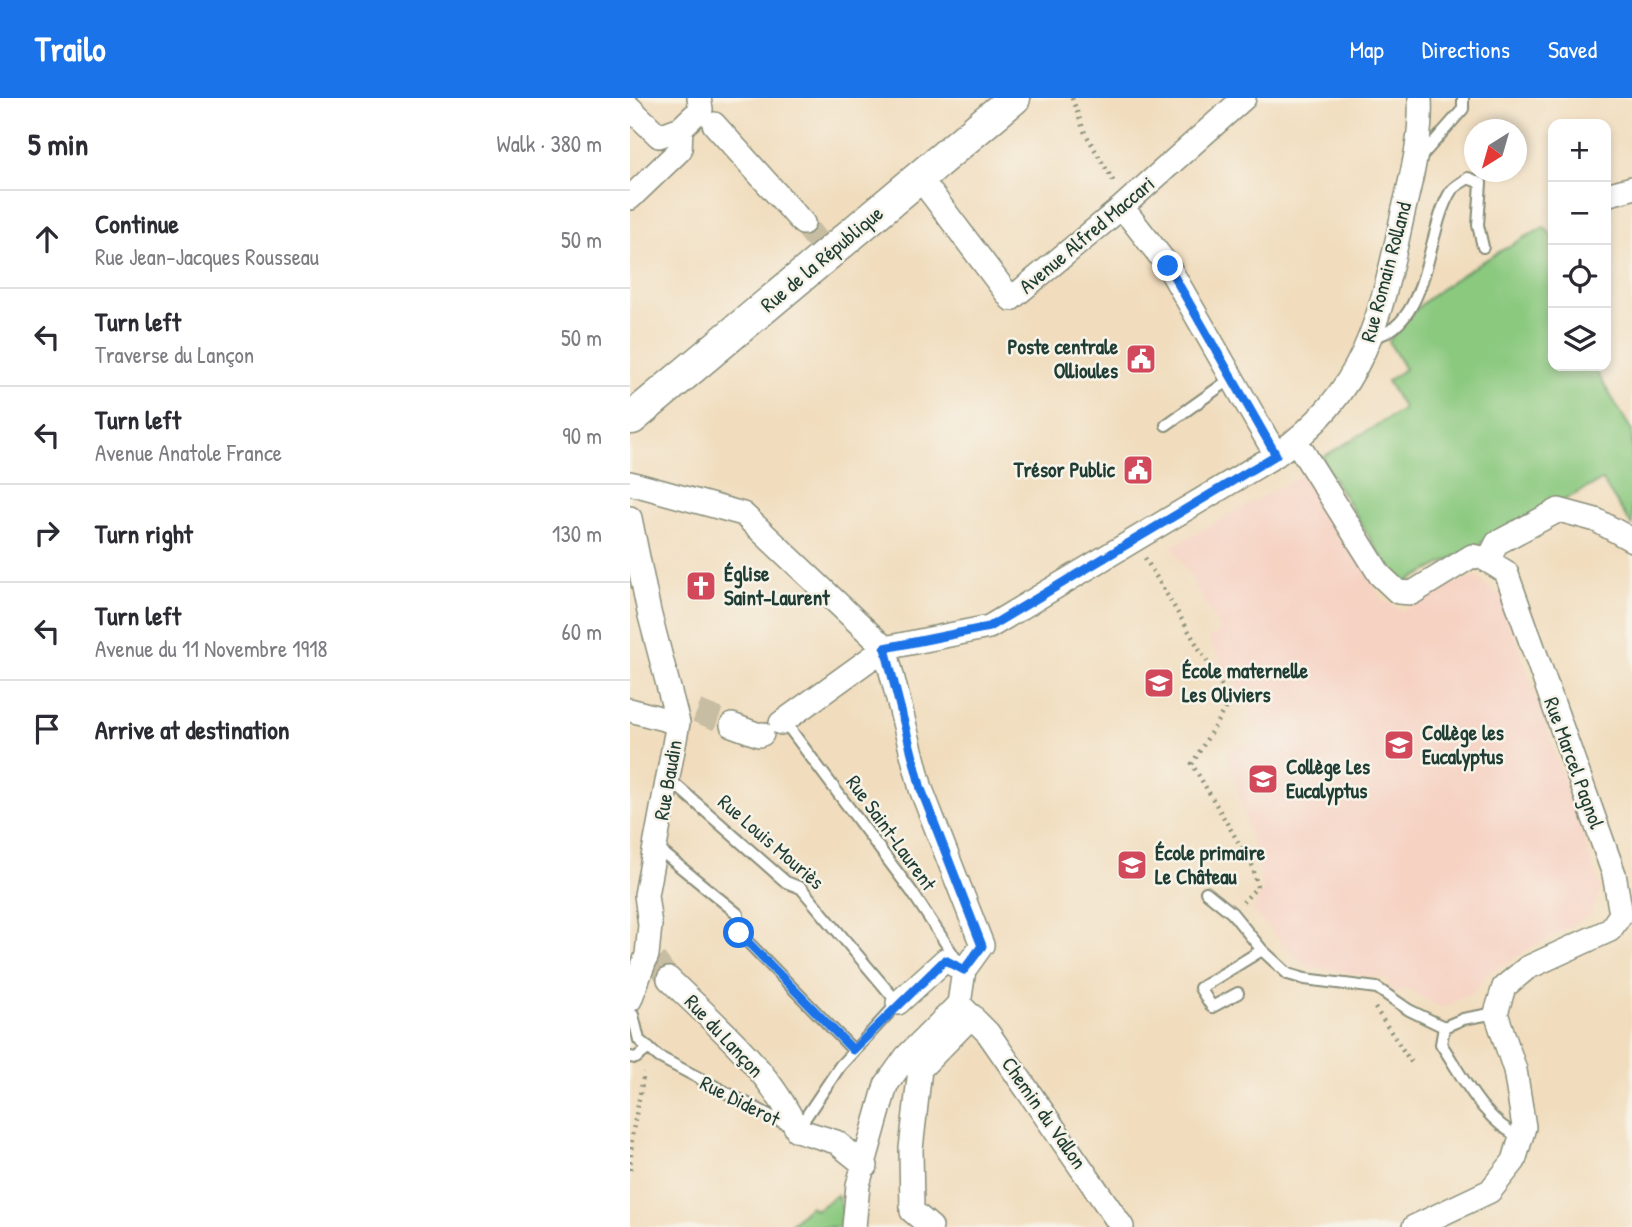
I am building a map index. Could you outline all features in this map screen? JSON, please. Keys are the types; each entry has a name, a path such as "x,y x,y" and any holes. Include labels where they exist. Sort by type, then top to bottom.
{"main road":[{"name":"Rue de la République","path":"631,419 825,249 919,177 1014,98"}],"street":[{"name":"Avenue Alfred Maccari","path":"919,177 1011,299 1124,205 1244,98"},
{"name":"Rue Romain Rolland","path":"885,648 989,627 1135,542 1276,455 1318,422 1340,396 1372,337 1391,271 1414,165 1421,130 1420,98"},
{"path":"630,107 659,136 681,128 707,109 803,223"},
{"path":"630,198 680,150 681,128"},
{"path":"1611,194 1632,188"},
{"path":"1124,205 1168,266 1276,455"},
{"path":"1296,441 1380,575 1398,592 1412,593 1472,556 1488,561 1497,543 1559,510 1596,520 1632,540"},
{"path":"630,483 743,514 885,648 921,789 982,946 964,970 965,1010 913,1063 886,1085 866,1166 858,1185 854,1227"},
{"path":"630,518 649,612 687,717 630,710"},
{"name":"Rue Marcel Pagnol","path":"1488,561 1506,572 1614,874 1621,914 1610,930 1527,968 1504,987 1496,1013"},
{"path":"732,725 759,736 885,648"},
{"name":"Rue Baudin","path":"631,1010 651,957 646,895 669,779 687,717"},
{"path":"898,1003 945,960 964,970"},
{"name":"Rue du Lançon","path":"670,979 758,1069 797,1130"},
{"name":"Chemin du Vallon","path":"965,1010 988,1032 1122,1226"},
{"path":"1414,1227 1490,1191 1514,1161 1524,1127 1515,1070 1496,1013"},
{"path":"913,1063 912,1211 931,1227"},
{"name":"Rue Diderot","path":"797,1130 836,1142 866,1166"}],"lane":[{"path":"1414,165 1464,109 1463,98"},
{"path":"1372,337 1385,335 1405,316 1428,267 1451,190 1468,178 1481,183 1478,225 1483,247"},
{"path":"1166,425 1232,378"},
{"name":"Rue Saint-Laurent","path":"776,726 906,884 964,970"},
{"name":"Rue Louis Mouriès","path":"669,779 786,882 801,888 898,1003"},
{"path":"656,847 738,914 739,933 853,1050"},
{"path":"1206,892 1232,913 1262,950 1289,974 1305,979 1377,988 1409,1010 1444,1027"},
{"path":"1238,993 1212,1007 1200,988 1262,950"},
{"path":"797,1130 853,1050 898,1003"},
{"name":"Rue Diderot","path":"631,1010 639,1040 649,1048 689,1075 797,1130"},
{"path":"1444,1027 1463,1018 1496,1013"},
{"path":"1444,1027 1441,1044 1481,1105 1499,1127 1521,1138"},
{"path":"630,1057 636,1058 649,1048"}],"path":[{"path":"1072,98 1084,131 1124,205"},
{"path":"1135,542 1230,699 1192,764 1252,867 1257,887 1232,913"},
{"path":"1360,986 1413,1065"},
{"path":"630,1170 632,1136 649,1048"}],"shaded area":[{"name":"Collège les Eucalyptus","path":"1307,472 1382,600 1403,611 1452,584 1475,577 1502,596 1601,890 1591,914 1500,966 1484,977 1476,991 1442,1008 1407,989 1391,992 1387,979 1304,966 1252,911 1263,887 1227,752 1260,738 1241,691 1238,692 1208,639 1221,631 1172,546"}],"green space":[{"path":"1544,227 1548,231 1548,371 1596,371 1632,431 1632,526 1602,480 1399,586 1321,458 1404,409 1387,381 1405,369 1389,342 1401,325 1437,292"},
{"path":"837,1195 845,1216 844,1227 787,1227 810,1206 816,1210"}],"tunnel":[{"path":"803,223 819,243"},
{"path":"697,711 732,725"},
{"path":"655,960 669,979"}],"place":[{"name":"Poste centrale Ollioules","path":"1141,359"},
{"name":"Trésor Public","path":"1138,470"},
{"name":"Église Saint-Laurent","path":"701,586"},
{"name":"École maternelle Les Oliviers","path":"1159,683"},
{"name":"Collège les Eucalyptus","path":"1399,745"},
{"name":"Collège Les Eucalyptus","path":"1263,779"},
{"name":"École primaire Le Château","path":"1132,865"}],"route":[{"path":"739,933 853,1050 898,1003 945,960 964,970 982,946 921,789 885,648 989,627 1135,542 1276,455 1168,266"}]}
